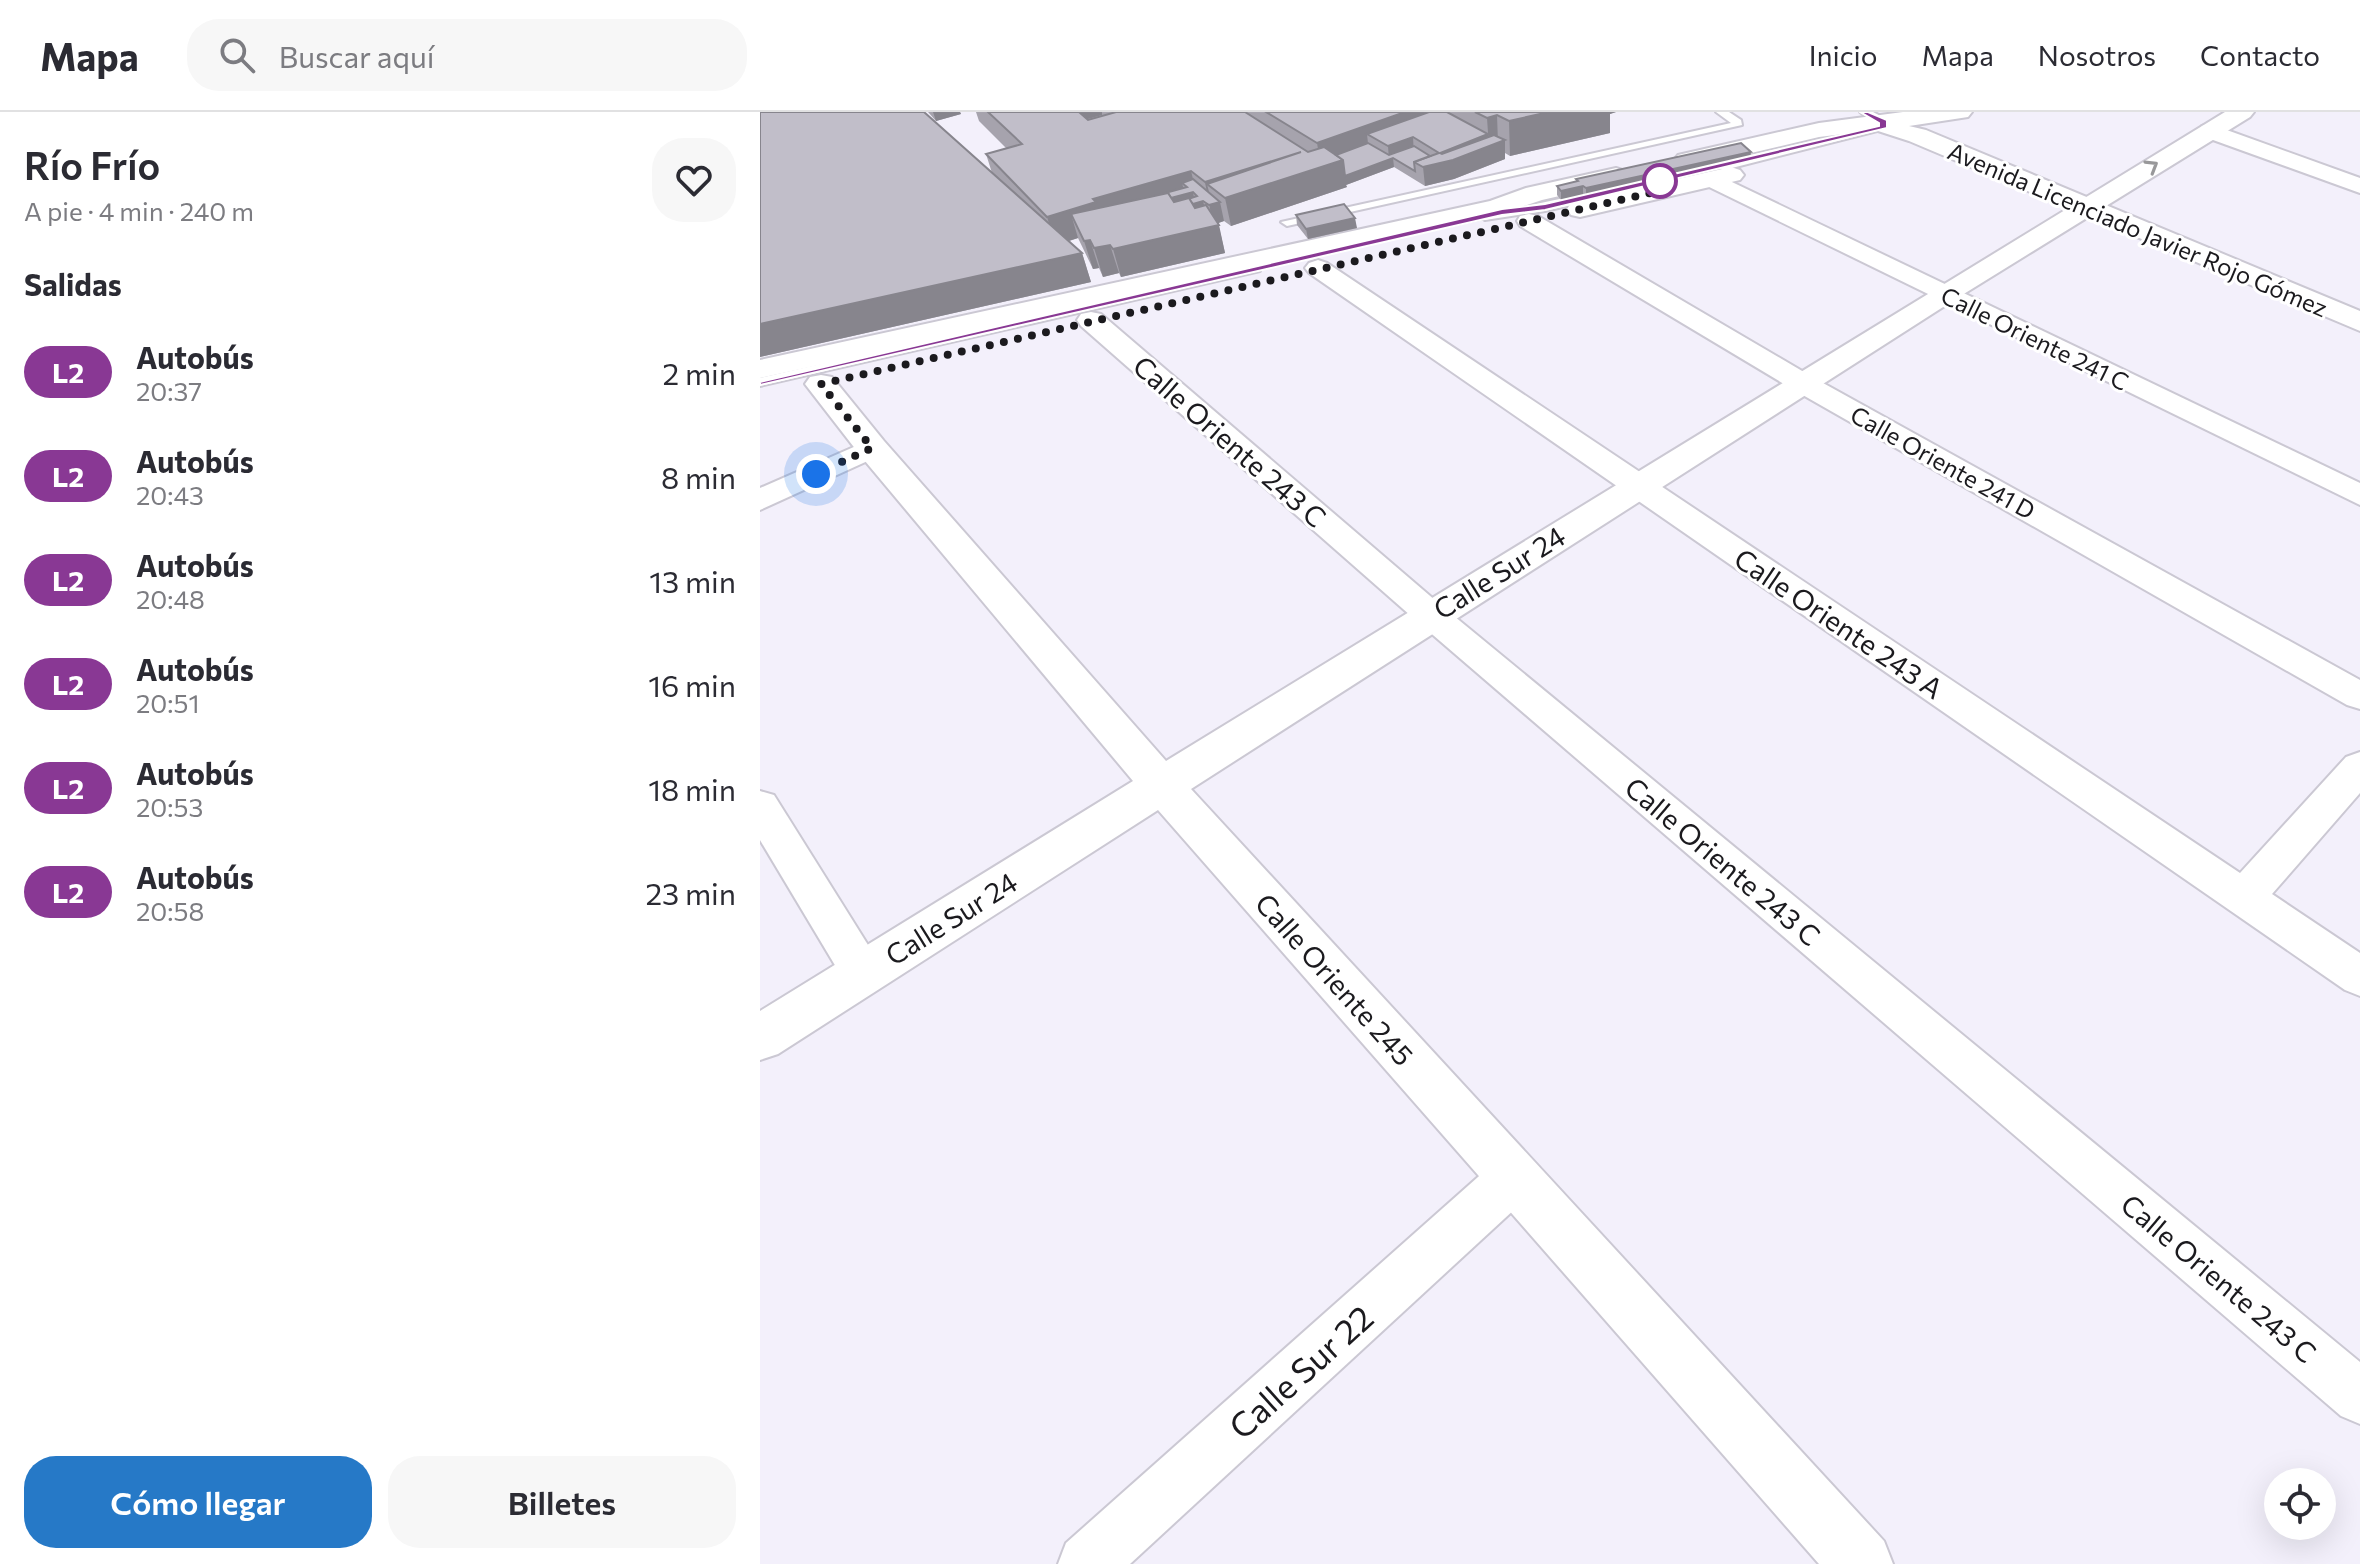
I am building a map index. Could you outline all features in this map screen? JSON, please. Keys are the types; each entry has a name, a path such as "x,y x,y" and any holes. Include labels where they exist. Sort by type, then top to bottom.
{"main road":[{"name":"Avenida Licenciado Javier Rojo Gómez","path":"1839,112 1886,122 2360,322"},
{"name":"Calle Sur 24","path":"760,1038 1944,294 2242,112"},
{"path":"760,369 1497,207 1535,194 1804,133 1952,114"},
{"path":"760,398 1711,179 1886,122"},
{"name":"Calle Oriente 245","path":"821,384 872,448 1161,785 1861,1564"}],"street":[{"path":"2210,131 2360,186"},
{"name":"Calle Oriente 241 C","path":"1711,179 2360,495"},
{"name":"Calle Oriente 241 D","path":"1529,221 1804,384 2360,696"},
{"name":"Calle Oriente 243 A","path":"1318,268 2360,977"},
{"name":"Calle Oriente 243 C","path":"1091,320 1431,615 2360,1397"},
{"path":"760,500 872,448"},
{"path":"2243,898 2360,767"},
{"path":"760,806 863,974"},
{"name":"Calle Sur 22","path":"1087,1564 1513,1178"}],"lane":[{"path":"1287,222 1736,125 1737,122 1721,112"},
{"path":"760,382 1502,212 1561,204 1886,122"}],"building":[{"path":"760,112 924,112 1082,253 760,324"},
{"path":"988,112 1079,112 1088,120 1116,112 1245,112 1308,152 1324,147 1343,160 1225,198 1207,184 1301,152 1205,182 1191,171 1093,199 1096,202 1047,217 986,154 1022,144"},
{"path":"1266,112 1405,112 1317,143"},
{"path":"1429,112 1447,112 1488,134 1442,154 1494,135 1505,140 1453,160 1423,167 1414,162 1439,153 1413,137 1388,146 1367,134"},
{"path":"1475,112 1549,112 1509,121 1497,115 1487,118"},
{"path":"1368,143 1389,155 1414,146 1430,156 1414,162 1415,171 1393,158 1345,176 1343,160 1336,155"},
{"path":"1741,143 1751,152 1586,188 1561,191 1557,186 1578,181 1576,179"},
{"path":"1193,179 1220,202 1193,204 1188,199 1197,196 1193,192 1171,198 1168,193 1154,196 1187,187 1182,183"},
{"path":"1168,193 1174,202 1189,198 1195,208 1206,205 1219,225 1113,249 1110,245 1094,248 1090,240 1084,241 1071,214"},
{"path":"1344,204 1355,218 1306,229 1296,215"}],"bus line":[{"name":"L2","path":"760,382 1502,212 1545,207 1825,144 1883,128 1884,122 1865,112"}],"route":[{"path":"816,474 872,448 821,384 1651,193 1660,181"}]}
